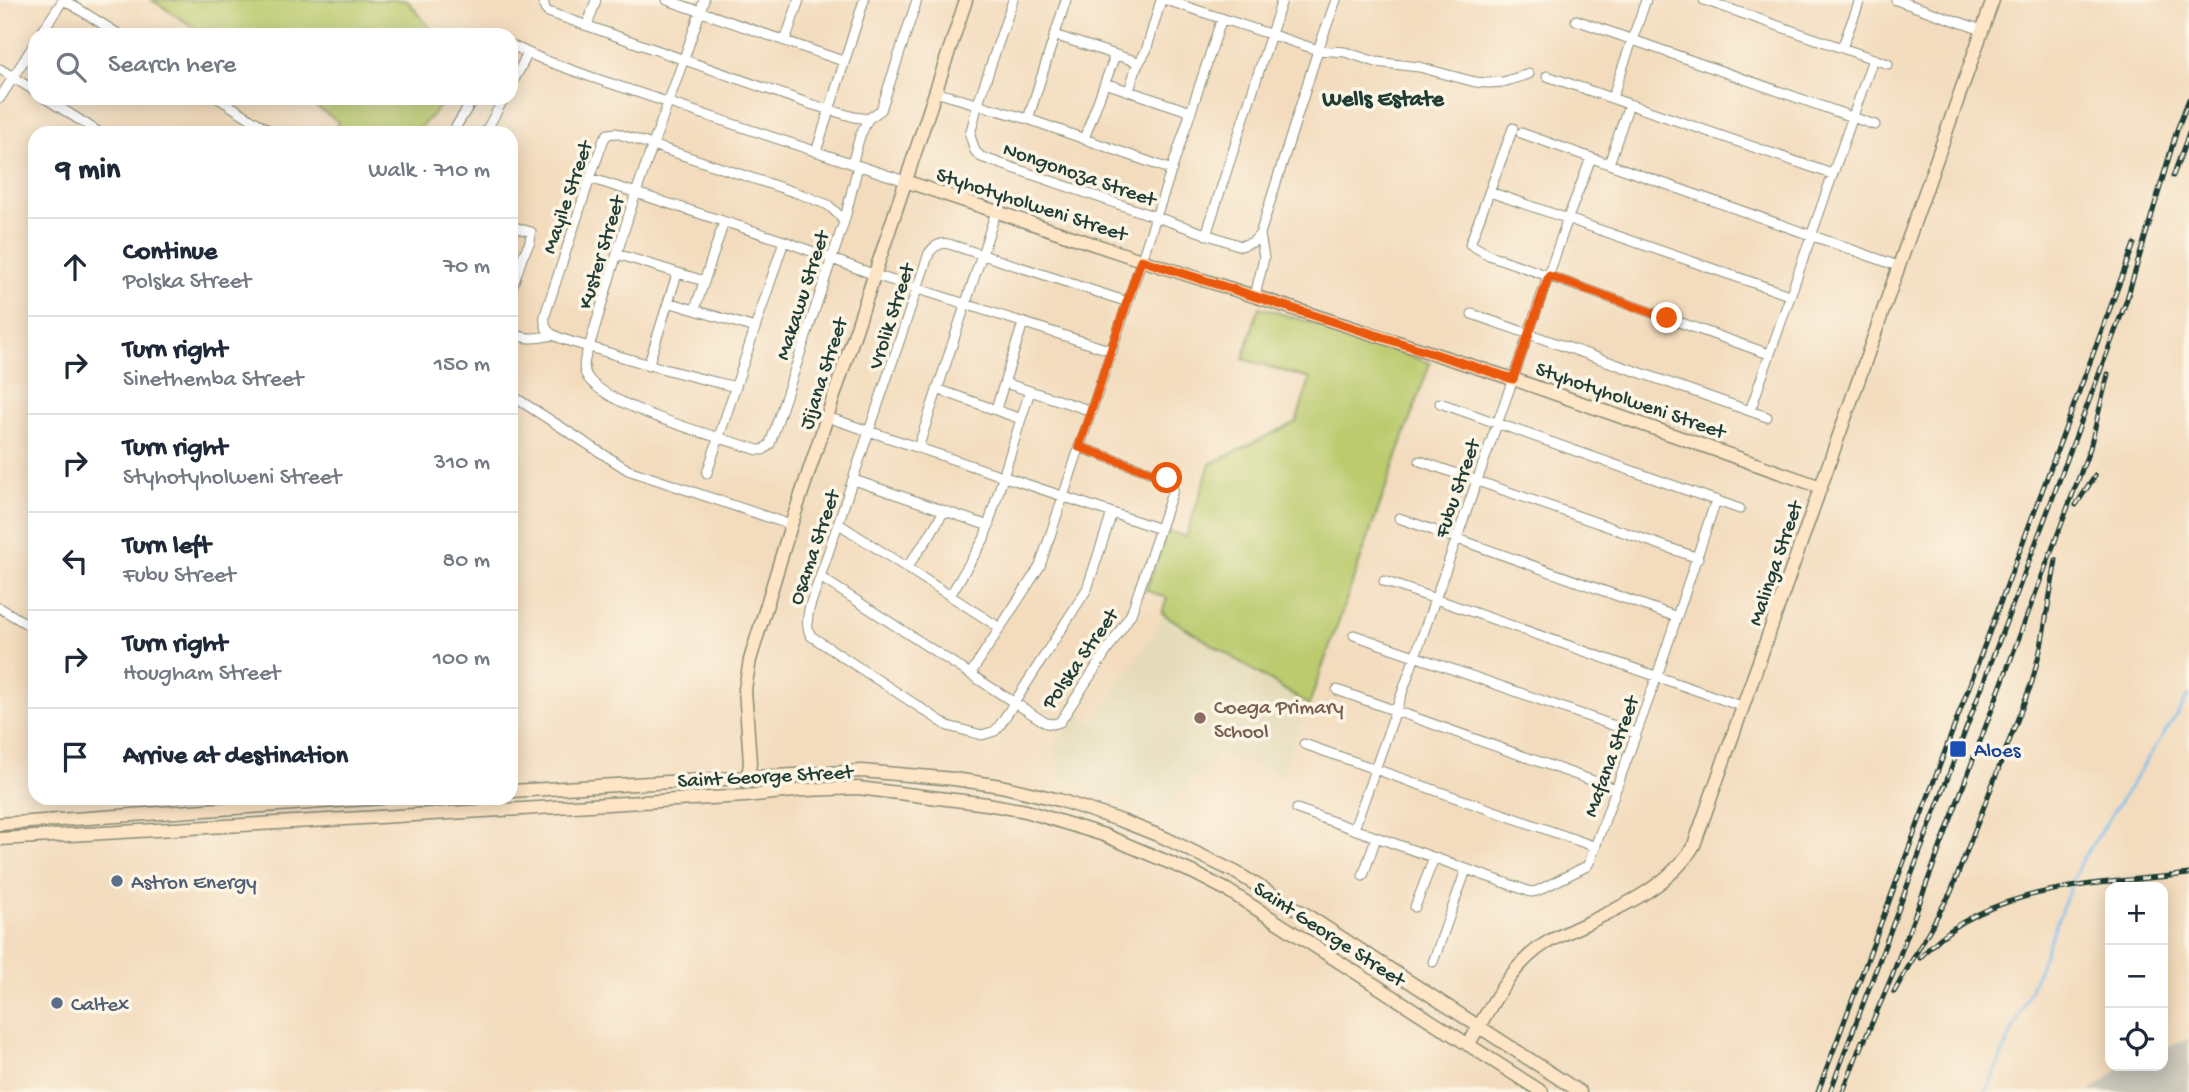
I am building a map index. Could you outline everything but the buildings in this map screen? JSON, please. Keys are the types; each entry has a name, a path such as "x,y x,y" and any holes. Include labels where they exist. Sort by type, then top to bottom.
{"main road":[{"name":"Jijana Street","path":"753,777 746,681 750,660 791,525 966,0"},
{"name":"Malinga Street","path":"1468,1045 1513,972 1530,953 1654,888 1678,867 1699,835 1993,0"},
{"name":"Styhotyholweni Street","path":"905,181 1513,379 1821,487"},
{"name":"Saint George Street","path":"518,791 862,771 954,779 1001,786 1059,800 1122,821 1191,849 1266,890 1580,1092"},
{"path":"753,777 762,794"},
{"path":"745,796 753,777"},
{"name":"Saint George Street","path":"0,839 745,796 838,788 915,794 1026,811 1104,835 1227,890 1542,1092"},
{"path":"0,824 271,805"}],"street":[{"path":"45,28 64,0 109,28"},
{"path":"543,0 548,12 829,110 868,119"},
{"path":"587,26 596,0"},
{"path":"667,0 844,61"},
{"name":"Kuster Street","path":"704,0 636,193 584,371 591,381 629,407 719,437"},
{"path":"785,41 799,0"},
{"path":"816,152 864,0"},
{"path":"844,222 860,136 868,119 881,110 917,0"},
{"name":"Nongonoza Street","path":"1013,0 970,135 975,151 981,157 1241,246 1253,242 1260,234"},
{"path":"1028,119 1066,0"},
{"path":"1129,91 1164,0 1318,50 1345,52 1376,62 1419,66 1475,82 1503,82 1529,74"},
{"path":"1206,235 1282,0"},
{"path":"1255,296 1264,258 1260,234 1336,0"},
{"path":"1612,98 1646,0"},
{"path":"1704,0 1888,64"},
{"path":"1842,48 1860,0"},
{"path":"1896,0 1982,30"},
{"path":"971,673 1040,566 1222,18"},
{"path":"1576,20 1875,125"},
{"path":"1055,35 1138,62"},
{"name":"Styhotyholweni Street","path":"518,48 591,78 905,181"},
{"path":"518,72 528,53"},
{"path":"0,98 28,54"},
{"path":"1084,139 1113,55"},
{"path":"1750,411 1873,59"},
{"path":"0,69 28,87"},
{"path":"1547,76 1832,174"},
{"path":"1105,83 1191,112"},
{"path":"935,92 1028,119 1172,170"},
{"path":"1609,164 1629,104"},
{"path":"56,105 89,126"},
{"path":"229,105 262,126"},
{"path":"456,126 469,105"},
{"path":"489,126 500,105"},
{"path":"1769,354 1489,255 1470,244 1517,131 1898,266"},
{"name":"Mayile Street","path":"554,335 546,328 545,315 604,139 608,134 616,133 653,146"},
{"name":"Makawu Street","path":"653,146 823,203 844,222 770,444 763,450 758,450 719,437"},
{"name":"Fubu Street","path":"1354,829 1591,158"},
{"path":"590,178 784,241 875,275 1112,351"},
{"path":"1490,192 1789,295"},
{"path":"918,448 996,212"},
{"path":"695,309 724,222"},
{"path":"518,228 531,232 530,242 518,270"},
{"path":"707,473 784,241"},
{"name":"Vrolik Street","path":"870,432 929,253 937,245 944,243 1128,302"},
{"path":"617,254 704,281"},
{"path":"648,366 677,274"},
{"path":"668,302 755,328"},
{"path":"1472,314 1767,417"},
{"path":"996,409 1023,323"},
{"path":"518,336 533,339 554,335 648,366 736,387"},
{"path":"1005,383 1092,411"},
{"path":"937,389 1021,419"},
{"path":"951,594 984,539 1030,391"},
{"path":"518,400 628,470 791,525"},
{"path":"1440,403 1740,509"},
{"path":"827,417 1160,529"},
{"name":"Osama Street","path":"870,432 820,577 807,620 809,633 948,726 982,735 995,731 1087,589 1112,513"},
{"name":"Polska Street","path":"820,577 1046,723 1056,724 1062,720 1131,614 1172,494 1171,481 1167,478 1079,447"},
{"path":"1420,461 1698,558"},
{"path":"854,480 989,526"},
{"name":"Mafana Street","path":"1297,809 1531,892 1587,866 1657,676 1716,500"},
{"path":"907,566 944,511"},
{"path":"1399,518 1677,617"},
{"path":"839,524 1000,628"},
{"path":"1384,580 1744,707"},
{"path":"0,608 28,625"},
{"path":"1354,635 1635,733"},
{"path":"1337,690 1616,789"},
{"path":"1304,744 1596,847"},
{"path":"357,805 358,818"},
{"path":"1363,876 1376,838"},
{"path":"1415,907 1434,859"},
{"path":"1433,961 1466,870"}],"shaded area":[{"name":"Coega Primary School","path":"1162,613 1309,705 1282,776 1219,752 1160,813 1063,779 1054,746 1076,712 1092,724 1155,632"},
{"path":"2189,1039 2189,1092 2089,1092 2117,1071 2168,1071 2168,1047"}],"green space":[{"path":"152,0 407,0 430,28 195,28"},
{"path":"314,105 441,105 422,126 336,126 339,122"},
{"path":"1259,307 1430,363 1309,705 1162,613 1167,598 1146,590 1167,531 1186,537 1210,464 1296,422 1310,379 1243,359"}],"waterway":[{"path":"1986,1092 2032,986 2079,865 2189,695"}],"railway":[{"path":"1830,1092 2126,302 2177,130 2189,99"},
{"path":"2173,176 2189,133"},
{"path":"1818,1092 2134,244"},
{"path":"1860,1051 1892,976 2090,448 2108,374"},
{"path":"2076,505 2095,476"},
{"path":"1894,992 1951,892 2032,682 2056,560"},
{"path":"1920,958 1946,934 1976,915 2009,902 2081,885 2189,874"},
{"path":"1843,1092 1862,1041"}],"place":[{"name":"Coega Primary School","path":"1200,718"},
{"name":"Aloes","path":"1958,749"},
{"name":"Astron Energy","path":"117,881"},
{"name":"Caltex","path":"57,1003"}],"district":[{"name":"Wells Estate","path":"1383,97"}],"route":[{"path":"1167,478 1079,447 1141,260 1513,379 1549,276 1667,318"}]}
